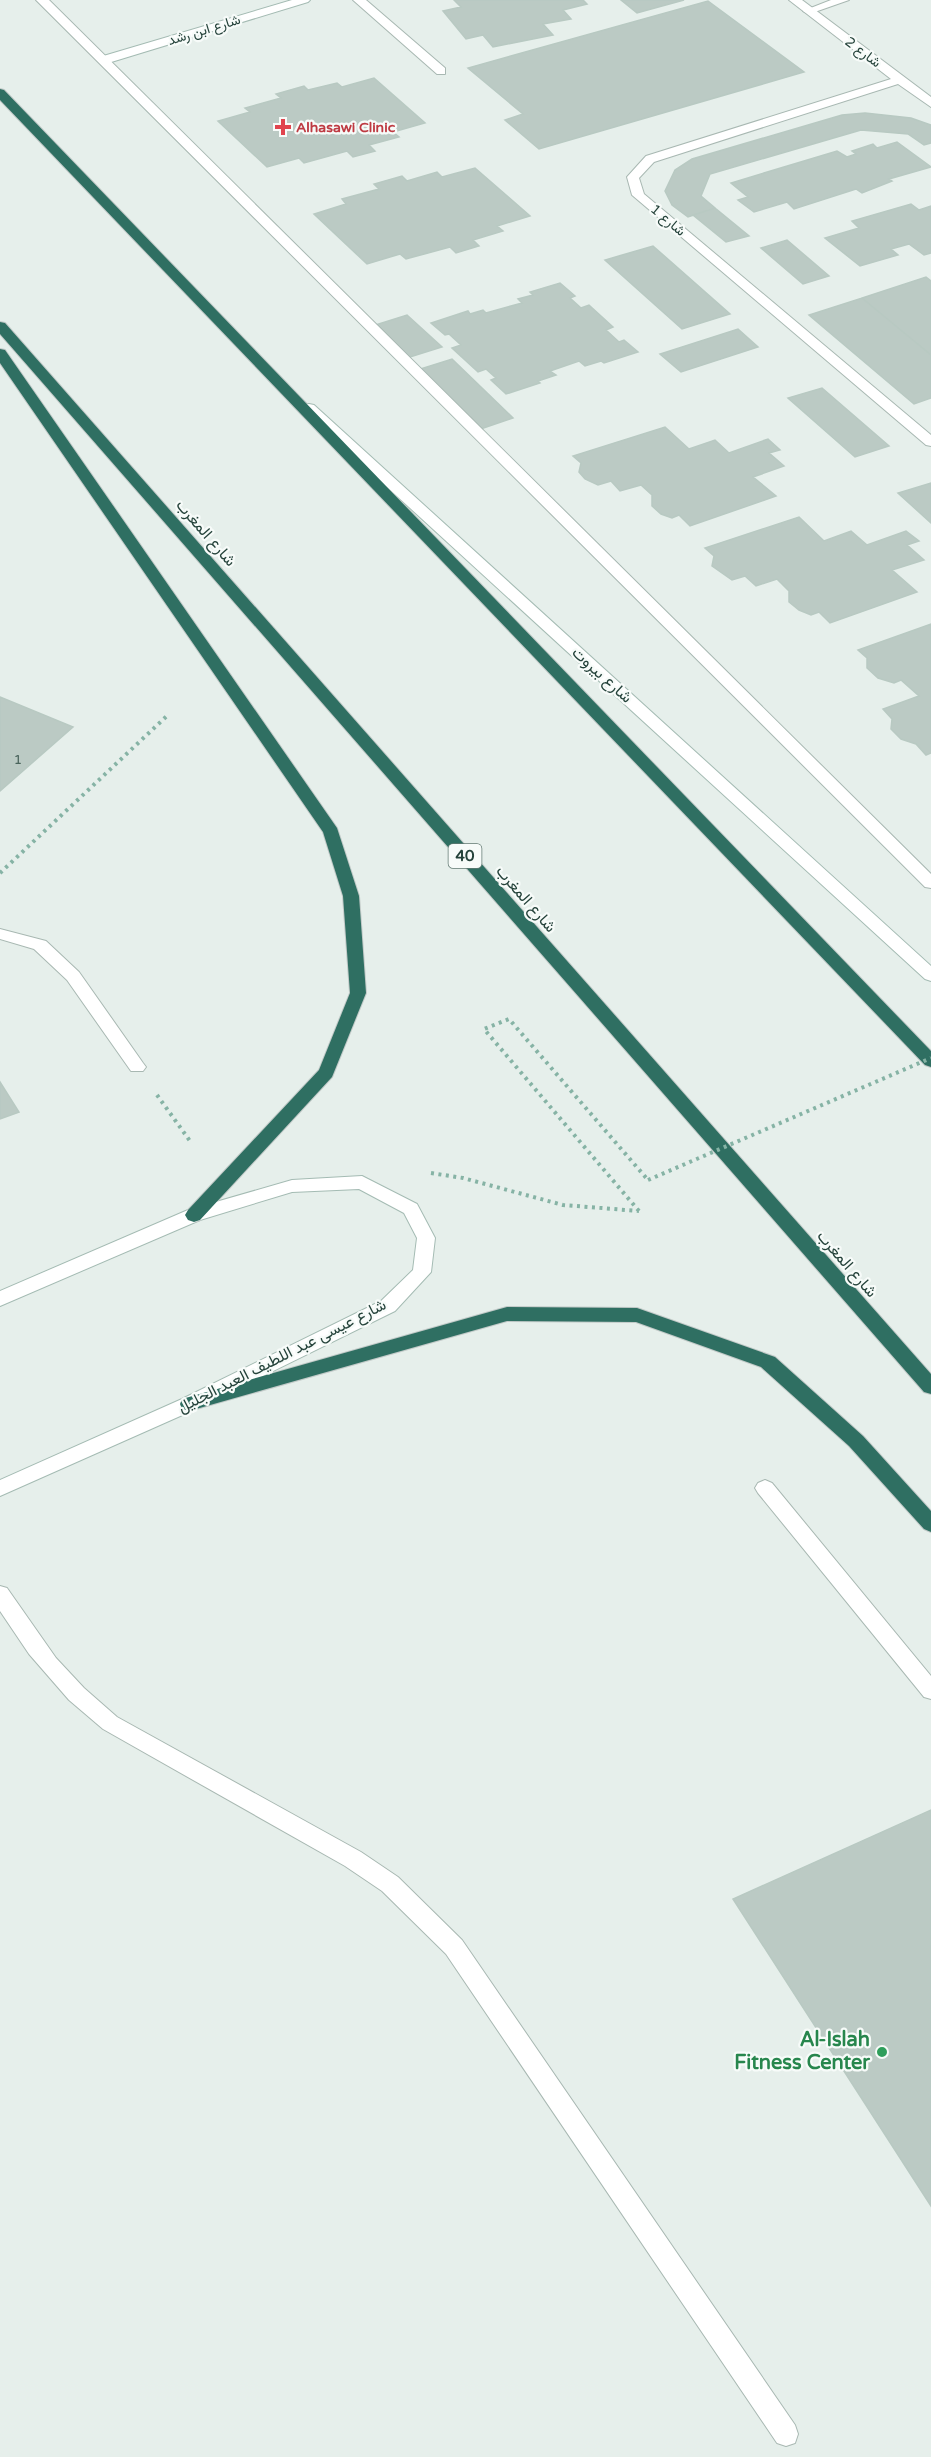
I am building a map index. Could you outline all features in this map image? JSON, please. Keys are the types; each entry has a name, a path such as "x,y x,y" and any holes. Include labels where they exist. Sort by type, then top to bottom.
{"highway":[{"path":"0,93 931,1060"},
{"name":"شارع المغرب","path":"0,326 931,1387"},
{"path":"0,353 331,832 351,896 358,993 326,1073 194,1215"},
{"path":"189,1404 507,1314 637,1315 768,1362 856,1441 931,1524"}],"main road":[{"path":"42,0 931,883"},
{"name":"شارع ابن رشد","path":"104,60 304,0"},
{"path":"359,0 441,71"},
{"name":"شارع 2","path":"795,0 931,103"},
{"path":"809,11 843,0"},
{"name":"شارع 1","path":"899,80 650,159 633,177 638,195 931,442"},
{"name":"شارع بيروت","path":"273,376 931,975"},
{"path":"0,934 40,945 74,976 137,1067"},
{"path":"0,1299 194,1215 292,1186 362,1182"},
{"name":"شارع عيسى عبد اللطيف العبد الجليل","path":"0,1488 189,1404 388,1306 422,1272 426,1238 411,1209 362,1182"},
{"path":"765,1488 931,1691"},
{"path":"0,1594 53,1672 79,1699 110,1723 353,1859 390,1884 454,1947 786,2434"}],"path":[{"path":"0,873 169,714"},
{"path":"362,1182 412,1173 438,1173 563,1205 639,1211 484,1029 510,1019 648,1180 931,1060"},
{"path":"137,1067 190,1141"}],"building":[{"path":"454,0 583,0 587,4 563,10 571,19 543,24 553,35 493,47 483,35 466,39 443,11 461,7"},
{"path":"621,0 684,0 637,13"},
{"path":"708,1 804,72 539,149 505,120 523,114 468,68"},
{"path":"374,78 425,123 393,132 399,137 369,145 375,151 353,157 347,151 304,163 299,158 267,167 218,121 250,112 245,108 281,98 276,94 304,86 308,90 337,83 342,87"},
{"path":"865,113 911,118 931,125 931,143 924,145 908,134 861,130 710,174 701,196 715,208 688,217 672,205 665,191 675,170 692,159 842,115"},
{"path":"897,142 931,167 889,179 892,181 862,193 856,189 794,209 787,202 754,212 738,200 748,197 731,183 837,151 847,157 856,154 852,151 873,144 877,148"},
{"path":"475,168 530,216 497,226 503,231 473,240 479,246 456,253 450,247 406,259 400,254 367,264 314,214 346,204 342,199 379,189 374,184 402,176 407,181 437,172 442,177"},
{"path":"911,204 919,210 931,206 931,253 924,255 909,244 891,249 898,255 860,266 825,238 859,228 852,221"},
{"path":"715,208 749,236 726,242 693,215"},
{"path":"787,240 829,276 803,284 761,248"},
{"path":"653,246 730,314 682,329 605,260"},
{"path":"926,277 931,281 931,355 862,298"},
{"path":"560,283 575,296 570,298 581,308 589,305 613,327 606,330 619,342 624,340 638,352 604,363 601,361 585,366 579,361 550,371 556,375 538,381 540,383 506,394 491,380 496,378 486,369 478,372 452,348 461,345 431,323 468,311 470,314 483,310 486,313 522,303 518,299 533,295 530,292"},
{"path":"862,298 931,355 931,398 914,404 809,315"},
{"path":"407,315 442,347 407,358 372,326"},
{"path":"738,329 758,347 681,372 660,354"},
{"path":"452,359 513,418 478,430 417,370"},
{"path":"822,388 889,446 855,457 788,398"},
{"path":"665,427 689,449 715,440 729,453 768,439 780,450 769,453 784,466 753,477 776,496 690,526 679,515 672,518 661,514 652,506 652,495 641,485 620,491 611,481 598,485 585,479 579,472 581,463 573,456"},
{"path":"931,483 931,523 898,493"},
{"path":"799,517 824,541 851,531 867,545 906,531 919,541 907,545 924,560 892,570 917,592 830,623 819,612 811,615 799,610 789,602 789,591 777,579 756,586 745,576 732,580 712,566 714,556 705,548"},
{"path":"931,624 931,753 926,755 916,744 901,739 891,729 892,719 883,709 919,696 901,680 894,683 878,678 867,668 867,658 858,650"},
{"path":"0,697 73,727 0,791"},
{"path":"0,1082 19,1112 0,1119"},
{"name":"Al-Islah Fitness Center","path":"931,1810 931,2206 733,1899"}],"place":[{"name":"Alhasawi Clinic","path":"283,127"},
{"name":"Al-Islah Fitness Center","path":"882,2052"}]}
